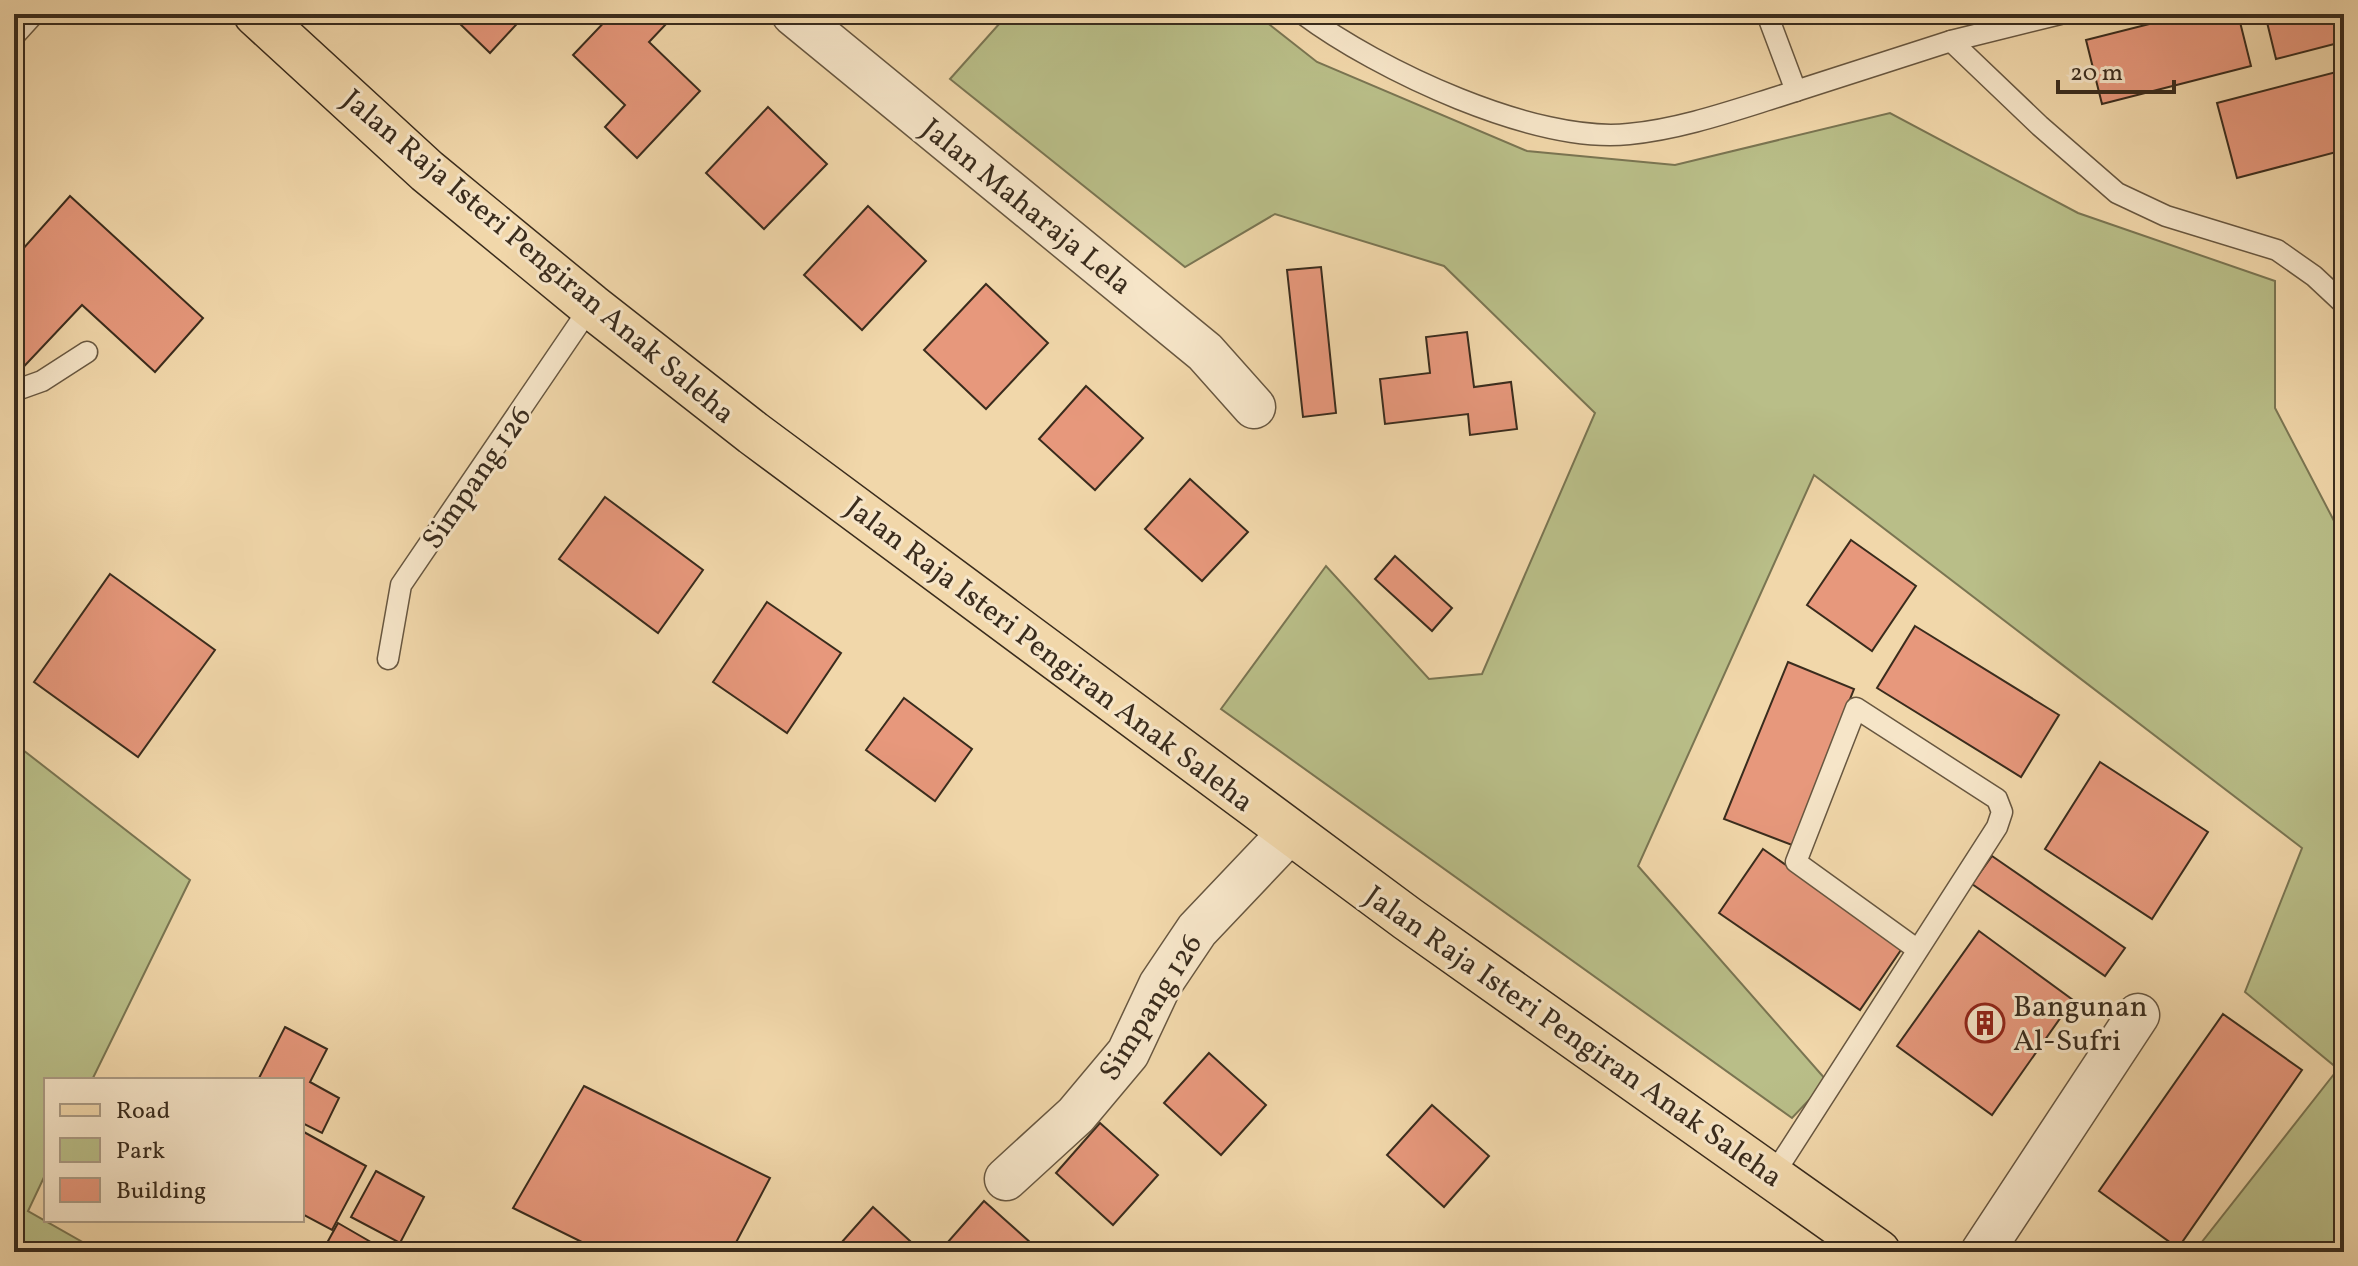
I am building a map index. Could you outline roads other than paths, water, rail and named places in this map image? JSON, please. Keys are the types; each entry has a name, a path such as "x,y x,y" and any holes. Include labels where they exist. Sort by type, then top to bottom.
{"main road":[{"name":"Jalan Raja Isteri Pengiran Anak Saleha","path":"256,14 427,171 591,306 753,433 1290,832 1878,1252"}],"street":[{"name":"Jalan Maharaja Lela","path":"793,14 1205,352 1254,407"},
{"name":"Simpang 126","path":"1006,1179 1076,1115 1128,1053 1160,985 1197,930 1290,832"},
{"path":"1982,1252 2138,1015"}],"lane":[{"path":"14,36 34,14"},
{"path":"1303,14 1325,31 1428,87 1528,122 1579,134 1628,135 1695,123 1951,41 2060,14"},
{"path":"1767,14 1796,91"},
{"path":"1951,41 2040,126 2117,193 2166,216 2277,250 2314,276 2344,304"},
{"name":"Simpang 126","path":"388,659 401,585 591,306"},
{"path":"14,391 42,381 87,352"},
{"path":"1772,1177 1918,950 1997,827 2002,812 1997,799 1856,708 1796,862 1918,950"}],"place":[{"name":"Bangunan Al-Sufri","path":"1985,1023"}]}
